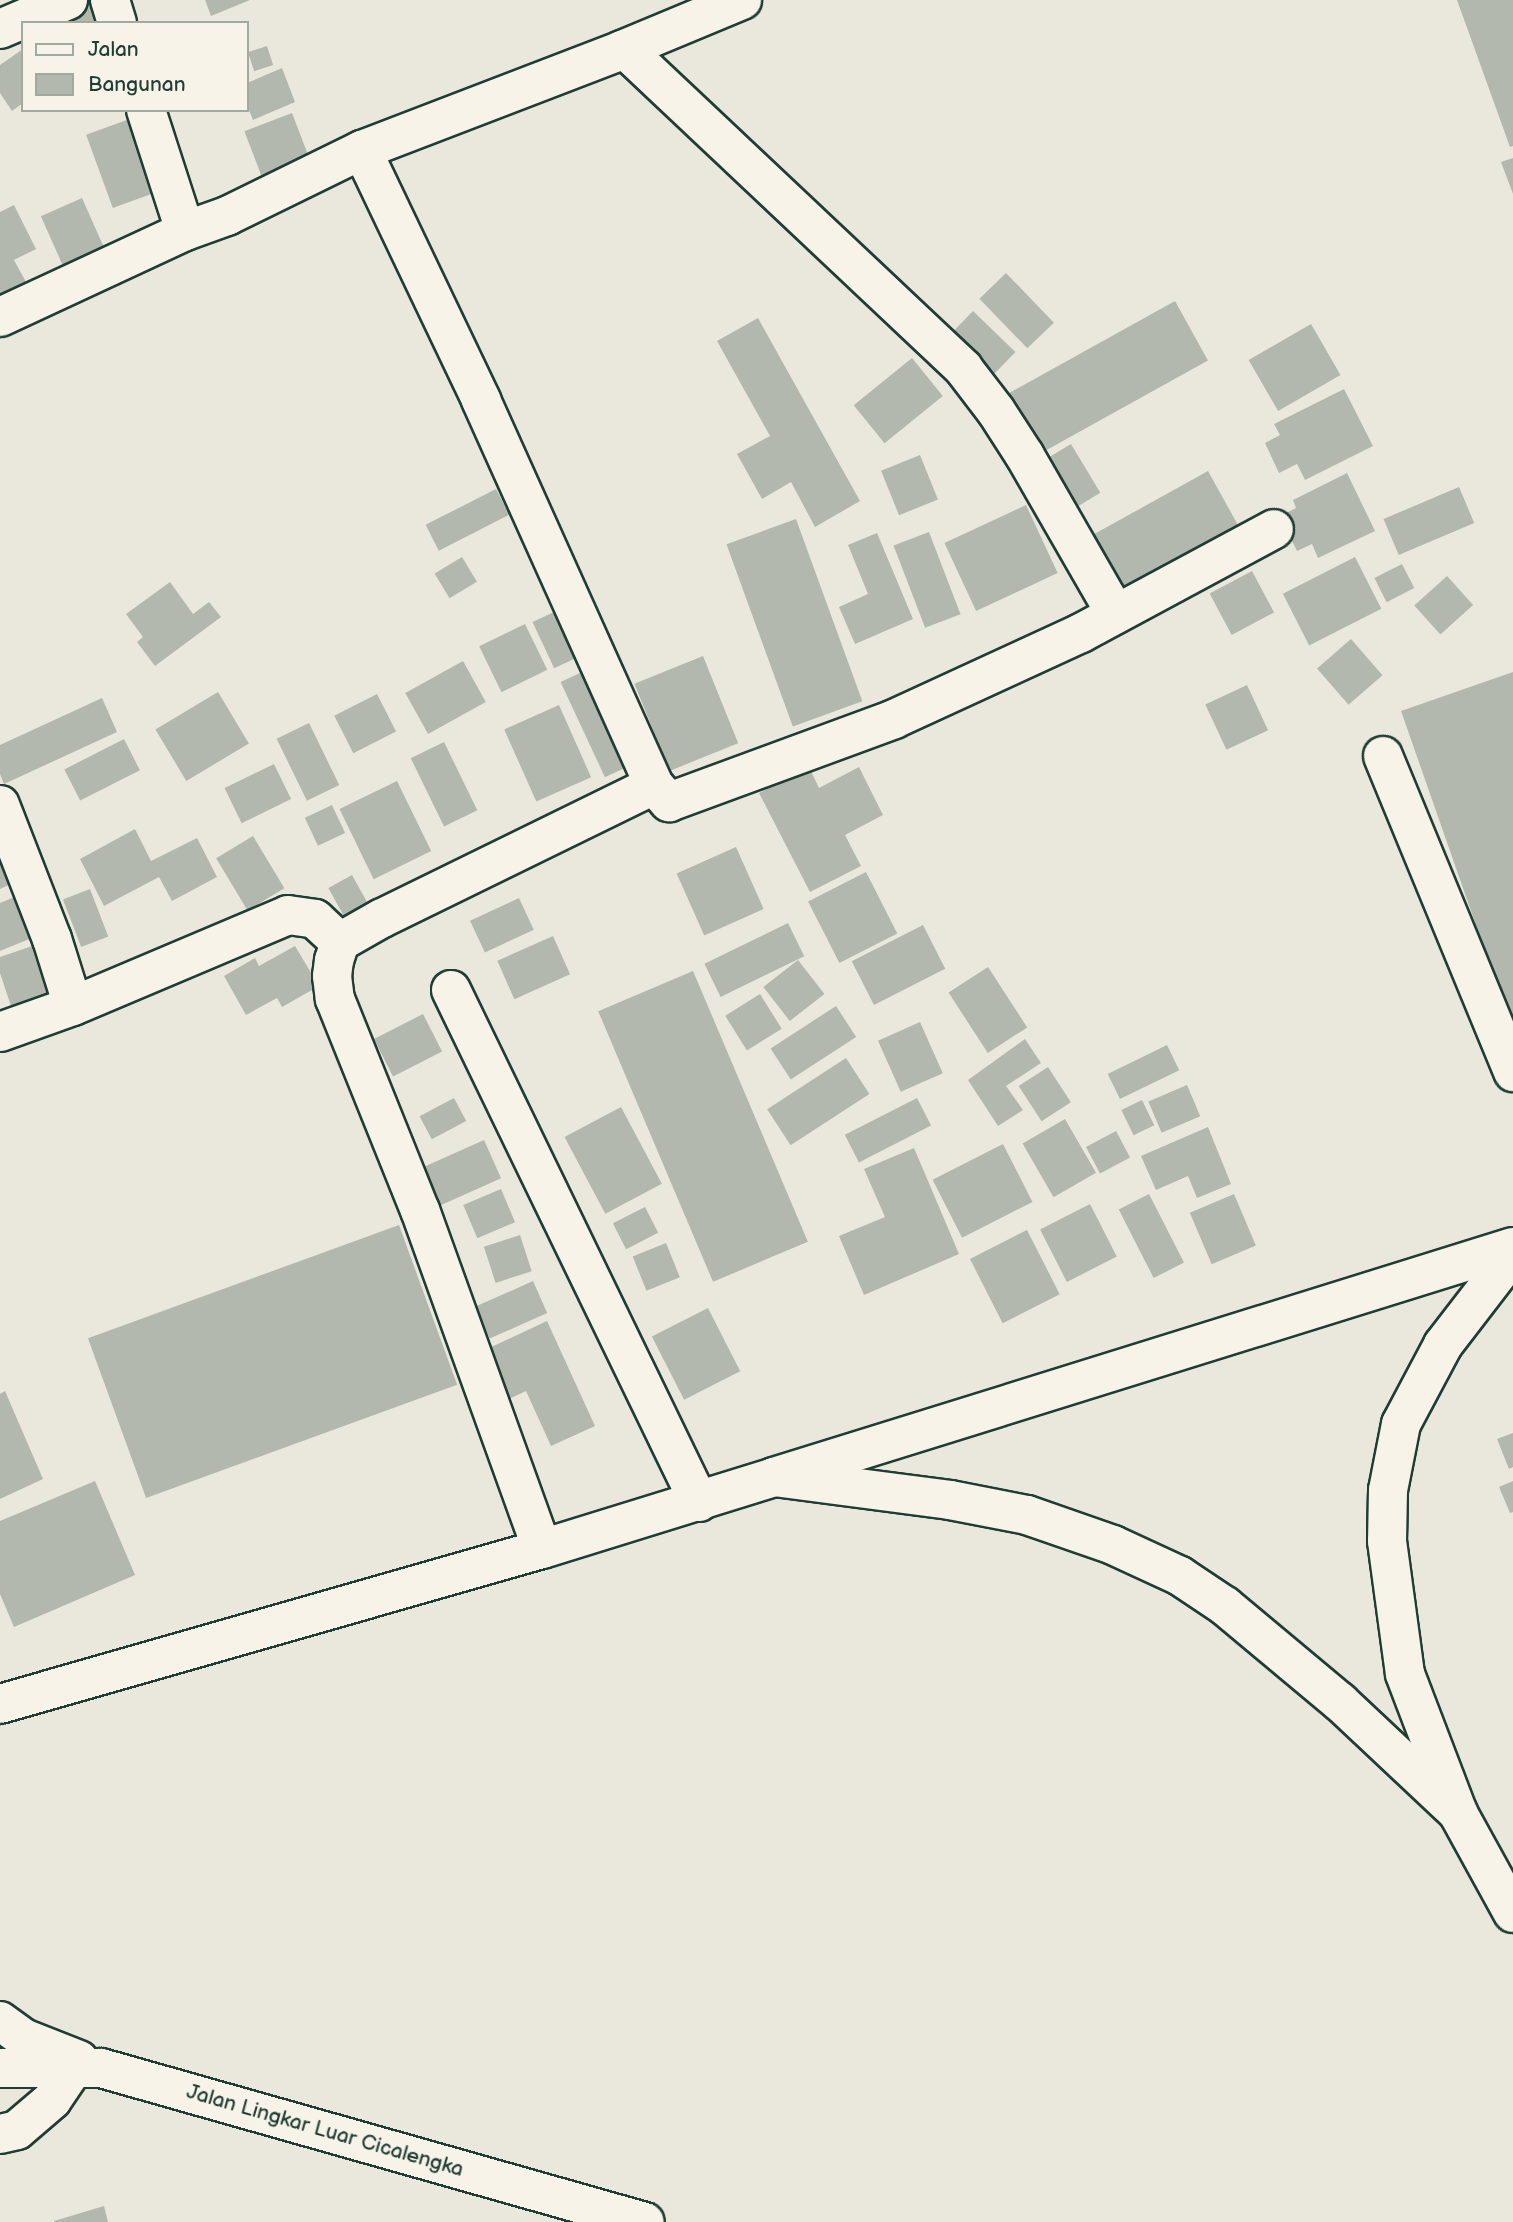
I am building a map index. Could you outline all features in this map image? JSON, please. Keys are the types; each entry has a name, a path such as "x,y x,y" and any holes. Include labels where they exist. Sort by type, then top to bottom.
{"main road":[{"path":"0,29 68,0"},
{"path":"110,0 116,21"},
{"path":"0,317 185,231 227,216 362,150 622,50 742,0"},
{"path":"622,50 643,63 962,368 996,411 1026,456 1116,614"},
{"path":"147,112 185,231"},
{"path":"362,150 481,400 654,785 669,802 894,719 1116,614 1274,529"},
{"path":"1383,756 1513,1072"},
{"path":"340,942 654,785"},
{"path":"0,805 52,939 73,1006"},
{"path":"0,1032 73,1006 288,915 315,919 340,942"},
{"path":"340,942 332,976 335,999 421,1210 542,1549"},
{"path":"451,990 699,1502"},
{"path":"0,1730 13,1700 699,1502 1513,1247"},
{"path":"1513,1254 1437,1356 1401,1424 1388,1490 1387,1541 1405,1674 1458,1813 1513,1913"},
{"path":"774,1477 950,1500 1027,1515 1113,1545 1180,1576 1225,1606 1340,1702 1458,1813"},
{"path":"0,2021 23,2038 87,2068 17,2130 0,2134"},
{"name":"Jalan Lingkar Luar Cicalengka","path":"0,2067 87,2068 645,2222"}],"building":[{"path":"83,0 95,0 105,21 40,21"},
{"path":"205,0 250,0 211,16"},
{"path":"1457,0 1513,0 1513,146 1510,147"},
{"path":"267,46 273,65 254,71 248,52"},
{"path":"21,50 21,104 12,111 0,93 0,65"},
{"path":"282,68 295,102 253,120 248,108 248,83"},
{"path":"292,113 309,157 261,175 244,131"},
{"path":"135,117 162,190 113,208 86,135"},
{"path":"1513,158 1513,194 1501,162"},
{"path":"82,198 105,249 64,267 41,216"},
{"path":"14,205 36,249 14,260 27,284 0,298 0,212"},
{"path":"1006,273 1054,323 1027,348 979,299"},
{"path":"1175,301 1208,360 1031,458 998,399"},
{"path":"973,311 1015,352 987,381 945,340"},
{"path":"758,318 860,501 815,527 791,482 762,499 737,454 770,436 717,341"},
{"path":"1311,324 1340,375 1278,411 1249,360"},
{"path":"912,358 943,396 885,443 854,405"},
{"path":"1344,389 1373,446 1305,480 1297,464 1279,473 1265,443 1280,435 1274,424"},
{"path":"1071,444 1100,493 1068,512 1038,464"},
{"path":"920,455 938,500 899,515 881,471"},
{"path":"1208,471 1243,534 1118,603 1083,540"},
{"path":"1347,473 1375,531 1318,558 1312,544 1297,551 1280,516 1296,508 1293,500"},
{"path":"1459,487 1474,523 1399,555 1384,519"},
{"path":"496,489 509,515 439,551 426,525"},
{"path":"1026,505 1058,573 976,611 944,543"},
{"path":"796,519 862,701 793,727 726,544"},
{"path":"929,532 961,614 925,628 894,546"},
{"path":"877,533 913,619 855,644 839,607 868,594 848,545"},
{"path":"462,557 477,582 450,598 435,573"},
{"path":"1355,557 1381,609 1309,645 1283,594"},
{"path":"1402,564 1414,588 1387,602 1374,578"},
{"path":"1252,571 1274,612 1232,635 1210,594"},
{"path":"1447,576 1473,605 1440,634 1414,605"},
{"path":"170,582 193,614 209,602 221,617 155,666 137,642 143,637 126,614"},
{"path":"567,606 589,652 554,668 533,622"},
{"path":"525,624 547,670 502,692 479,646"},
{"path":"1351,639 1382,675 1349,705 1317,669"},
{"path":"703,656 738,743 670,771 634,684"},
{"path":"463,661 486,702 428,734 405,693"},
{"path":"595,666 639,761 605,777 561,682"},
{"path":"1513,672 1513,1031 1401,711"},
{"path":"1247,685 1268,730 1226,750 1205,704"},
{"path":"218,692 249,743 186,781 155,730"},
{"path":"377,694 396,731 353,753 334,716"},
{"path":"102,698 117,732 4,784 0,774 0,745"},
{"path":"559,705 591,777 536,802 504,729"},
{"path":"309,723 339,785 307,801 277,739"},
{"path":"124,739 140,770 80,801 64,769"},
{"path":"444,742 477,810 444,827 411,758"},
{"path":"274,764 291,799 242,823 225,788"},
{"path":"809,767 819,788 859,767 883,815 845,835 861,866 810,892 759,793"},
{"path":"397,781 431,851 374,879 339,809"},
{"path":"332,805 345,833 318,846 305,818"},
{"path":"135,829 151,861 197,838 217,877 172,901 159,877 104,906 80,859"},
{"path":"253,836 284,888 248,910 216,858"},
{"path":"0,840 22,879 0,889"},
{"path":"736,847 764,909 704,936 677,873"},
{"path":"866,872 897,933 839,963 808,902"},
{"path":"352,875 372,911 348,924 328,888"},
{"path":"90,889 108,937 81,947 63,899"},
{"path":"22,894 39,935 0,951 0,903"},
{"path":"519,898 534,930 485,953 470,921"},
{"path":"788,923 804,956 721,997 704,964"},
{"path":"923,925 945,969 874,1005 852,961"},
{"path":"553,936 570,974 514,999 497,961"},
{"path":"47,941 65,994 13,1012 0,973 0,957"},
{"path":"295,946 319,986 282,1007 277,998 246,1015 224,976 255,958 259,966"},
{"path":"798,960 824,994 790,1021 763,987"},
{"path":"988,967 1027,1027 988,1053 949,993"},
{"path":"693,971 808,1242 713,1282 598,1011"},
{"path":"760,994 782,1029 747,1050 725,1016"},
{"path":"836,1006 856,1037 791,1080 771,1048"},
{"path":"423,1014 442,1051 393,1076 374,1039"},
{"path":"920,1022 943,1073 901,1092 878,1041"},
{"path":"1025,1039 1041,1063 1006,1086 1023,1110 998,1126 968,1080"},
{"path":"1167,1045 1179,1070 1120,1099 1108,1074"},
{"path":"846,1058 869,1094 791,1145 767,1109"},
{"path":"1048,1067 1071,1102 1042,1121 1019,1086"},
{"path":"1187,1085 1200,1116 1162,1133 1148,1101"},
{"path":"454,1098 466,1121 432,1139 420,1116"},
{"path":"917,1098 931,1126 859,1162 845,1135"},
{"path":"1142,1100 1154,1125 1134,1135 1121,1110"},
{"path":"621,1107 662,1184 605,1214 564,1137"},
{"path":"1065,1119 1096,1173 1054,1197 1023,1144"},
{"path":"1208,1127 1231,1184 1197,1198 1188,1176 1156,1190 1141,1156"},
{"path":"1116,1131 1130,1157 1100,1173 1086,1147"},
{"path":"484,1140 501,1178 436,1207 419,1169"},
{"path":"1003,1144 1033,1202 962,1238 933,1180"},
{"path":"914,1148 959,1254 864,1295 839,1236 885,1217 864,1169"},
{"path":"501,1189 515,1222 477,1238 463,1205"},
{"path":"1149,1194 1184,1263 1154,1278 1119,1209"},
{"path":"1234,1194 1256,1246 1212,1264 1190,1213"},
{"path":"1090,1204 1117,1257 1067,1282 1040,1229"},
{"path":"645,1207 658,1233 626,1249 613,1223"},
{"path":"399,1225 457,1385 146,1498 88,1338"},
{"path":"1027,1230 1060,1294 1003,1323 970,1259"},
{"path":"520,1235 532,1271 496,1283 484,1247"},
{"path":"666,1243 680,1277 646,1291 633,1256"},
{"path":"533,1281 547,1313 490,1339 475,1307"},
{"path":"708,1308 740,1371 684,1400 652,1337"},
{"path":"547,1321 595,1426 551,1446 526,1391 509,1399 487,1349"},
{"path":"5,1391 43,1479 0,1499 0,1394"},
{"path":"1513,1433 1513,1467 1509,1469 1497,1439"},
{"path":"95,1481 135,1575 14,1627 0,1594 0,1521"},
{"path":"1513,1481 1513,1512 1510,1513 1499,1487"},
{"path":"104,2206 108,2222 54,2222 54,2221"}]}
